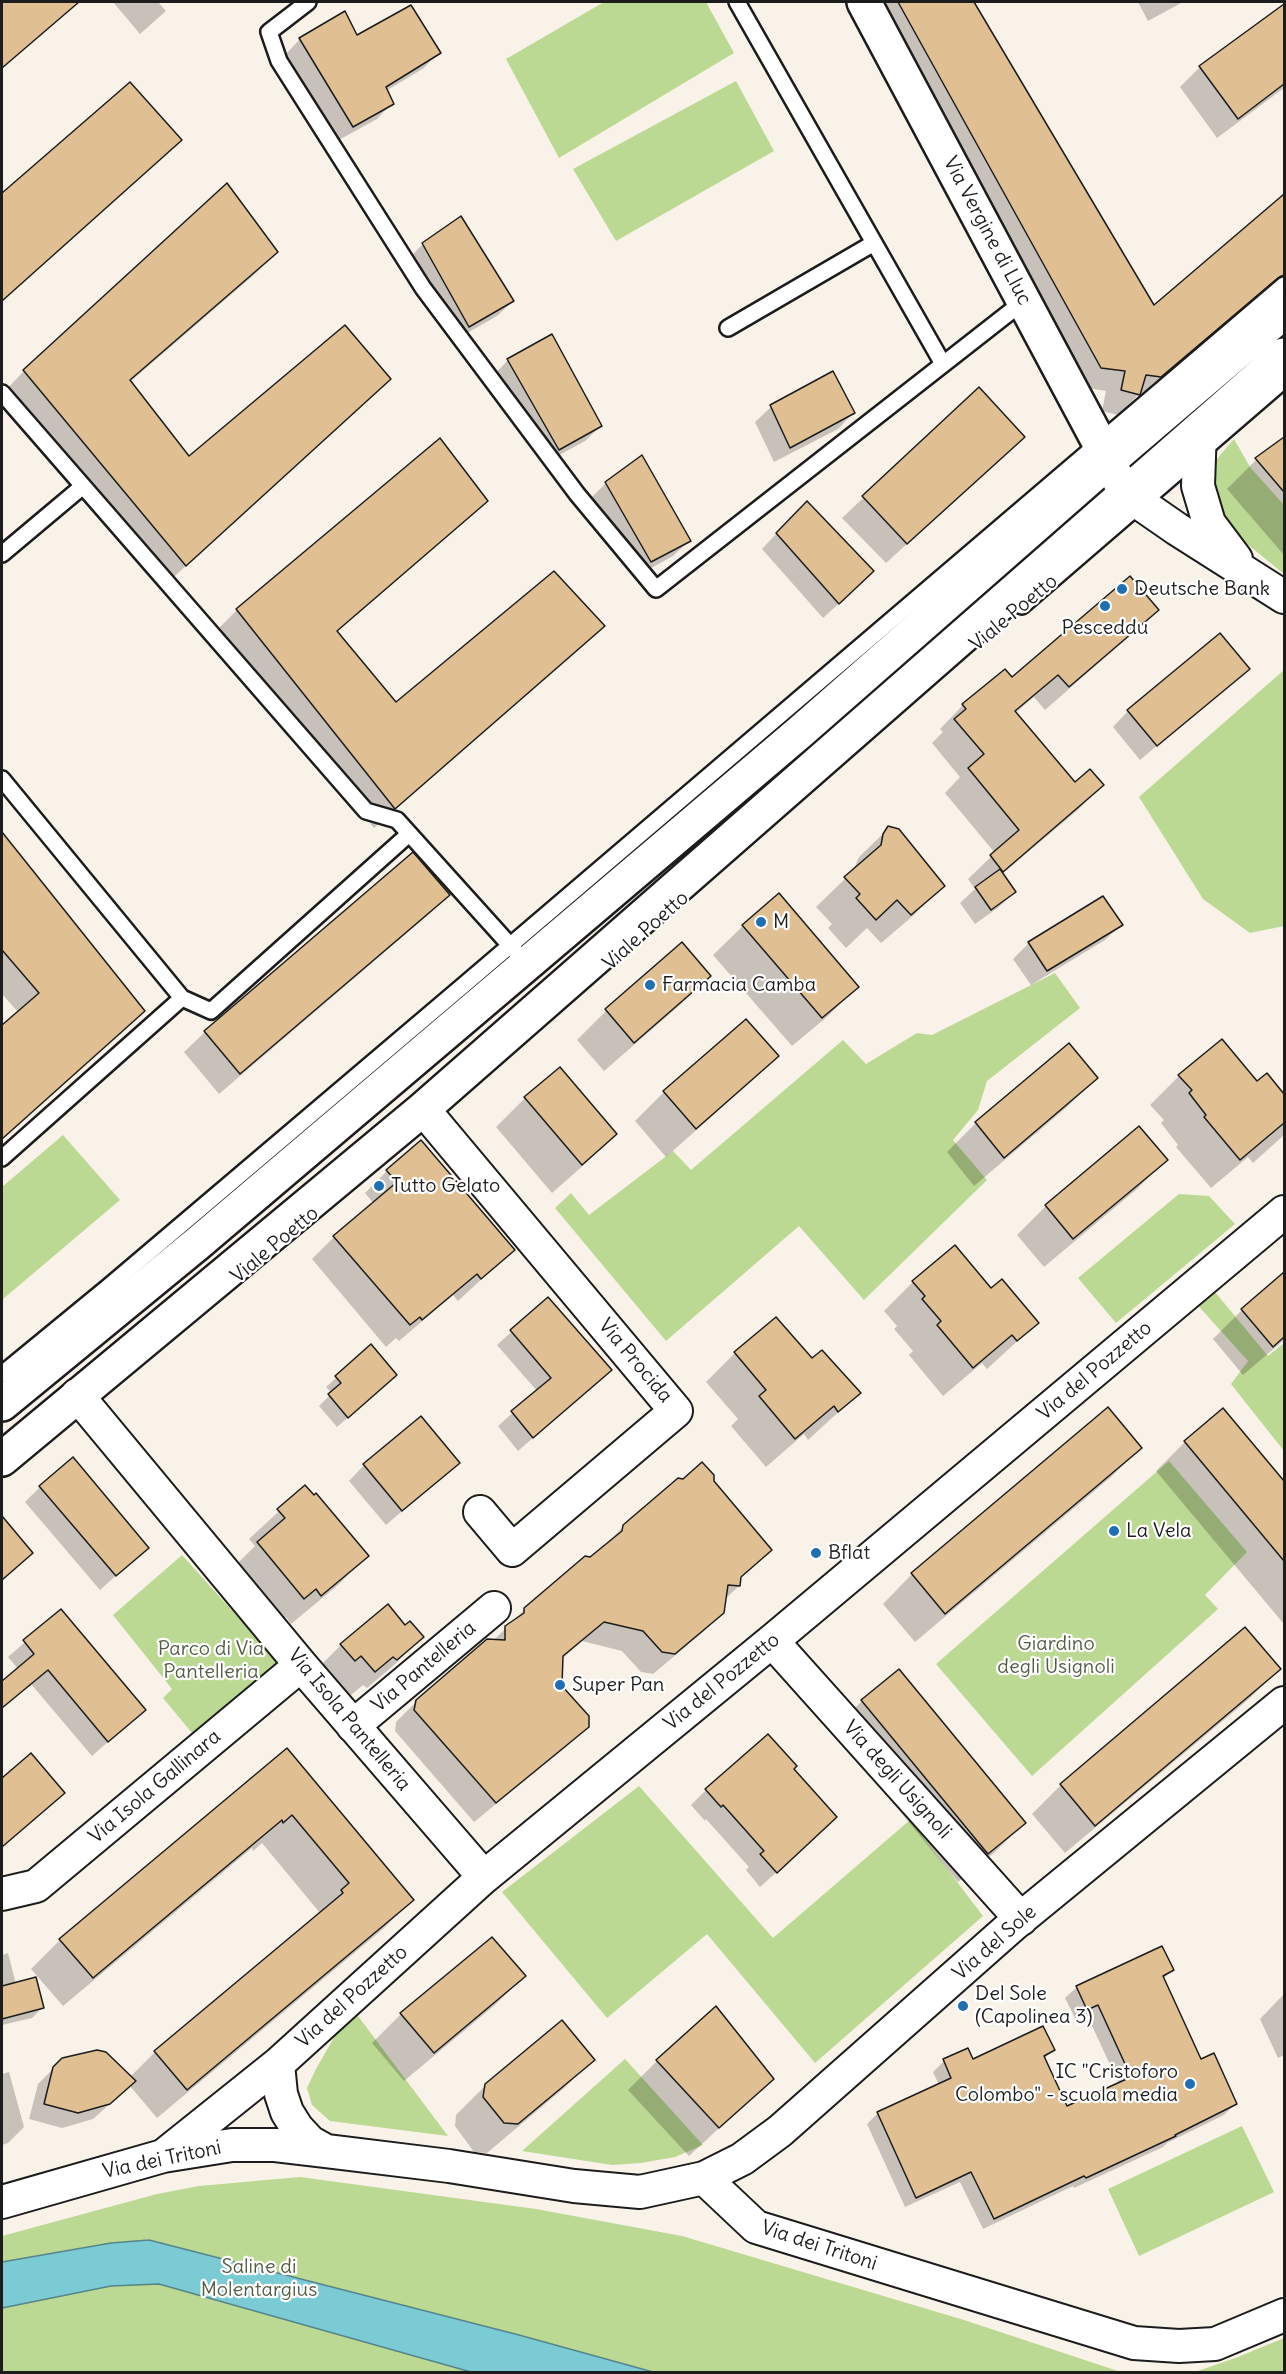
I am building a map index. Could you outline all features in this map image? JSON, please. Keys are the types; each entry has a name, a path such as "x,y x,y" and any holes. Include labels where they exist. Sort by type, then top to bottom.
{"main road":[{"name":"Via Vergine di Lluc","path":"864,2 1104,452"},
{"path":"2,1404 207,1235 518,954 800,732 1104,452 1284,312"},
{"name":"Viale Poetto","path":"2,1459 81,1400 426,1112 1200,441 1284,355"}],"street":[{"path":"1200,441 1198,486 1209,524 1233,556 1274,591"},
{"path":"1104,452 1133,499 1274,591"},
{"name":"Via Procida","path":"426,1112 676,1411 512,1550 480,1512"},
{"name":"Via del Pozzetto","path":"162,2156 278,2064 484,1877 772,1641 1284,1212"},
{"name":"Via Isola Pantelleria","path":"81,1400 301,1665 484,1877"},
{"name":"Via Pantelleria","path":"353,1726 494,1608"},
{"name":"Via degli Usignoli","path":"772,1641 1021,1919"},
{"name":"Via Isola Gallinara","path":"2,1894 36,1886 301,1665"},
{"name":"Via del Sole","path":"704,2178 742,2159 780,2131 1021,1919 1284,1703"},
{"name":"Via dei Tritoni","path":"278,2064 281,2094 287,2112 310,2142 326,2151"},
{"name":"Via dei Tritoni","path":"2,2202 162,2156 232,2145 275,2145 449,2166 574,2186 640,2192 704,2178 756,2227 1134,2343 1179,2346 1215,2344 1284,2315"}],"lane":[{"path":"308,2 268,32 279,61 423,288 577,494 656,589 1024,301"},
{"path":"736,2 943,364"},
{"path":"728,328 874,243"},
{"path":"1104,452 1284,285"},
{"name":"Viale Poetto","path":"1200,441 1284,380"},
{"path":"2,393 366,811 397,820 518,954 2,1374"},
{"path":"2,554 83,486"},
{"name":"Viale Poetto","path":"1010,616 1133,499"},
{"name":"Viale Poetto","path":"426,1112 596,975 785,808 974,647"},
{"path":"2,779 182,998 211,1011 409,834"},
{"path":"2,1158 182,998"},
{"name":"Viale Poetto","path":"2,1475 81,1400"}],"green space":[{"path":"604,2 706,2 734,53 559,158 506,59"},
{"path":"736,81 774,151 616,241 573,169"},
{"path":"1234,439 1250,467 1284,505 1284,574 1219,521 1213,500 1216,460"},
{"path":"1284,670 1284,926 1250,933 1203,899 1139,797"},
{"path":"1055,973 1080,1008 987,1081 978,1110 953,1140 987,1180 864,1300 799,1226 666,1341 555,1208 571,1193 589,1215 673,1151 691,1170 843,1040 866,1064 917,1033 932,1035"},
{"path":"63,1135 120,1200 3,1299 2,1187"},
{"path":"1179,1194 1209,1196 1235,1224 1116,1323 1078,1278"},
{"path":"1210,1286 1268,1356 1284,1343 1284,1451 1231,1384 1248,1361 1193,1300"},
{"name":"Giardino degli Usignoli","path":"1169,1461 1247,1552 1205,1595 1218,1609 1032,1776 936,1664"},
{"name":"Parco di Via Pantelleria","path":"182,1555 281,1665 197,1739 163,1698 172,1689 113,1615"},
{"path":"639,1786 773,1938 910,1820 983,1916 815,2063 707,1934 607,2018 502,1892"},
{"path":"358,2016 448,2136 330,2121 312,2105 307,2088 316,2069 336,2034"},
{"path":"625,2059 703,2145 675,2157 612,2165 522,2151"},
{"path":"1242,2126 1274,2192 1139,2256 1108,2189"},
{"name":"Saline di Molentargius","path":"300,2177 536,2209 682,2236 964,2320 1121,2372 2,2372 2,2236 157,2194 199,2186"},
{"path":"1284,2338 1284,2372 1195,2372 1238,2357"}],"water":[{"path":"149,2240 519,2335 653,2372 471,2372 159,2284 111,2286 2,2308 2,2262 111,2243"}],"building":[{"path":"2,2 79,2 2,68"},
{"path":"898,2 974,2 1154,305 1284,194 1284,275 1161,377 1146,375 1140,395 1121,390 1125,371 1101,368"},
{"path":"1284,4 1284,84 1238,119 1199,66"},
{"path":"411,5 441,53 386,87 394,104 353,127 299,38 345,11 357,35"},
{"path":"130,82 182,140 2,301 2,193"},
{"path":"227,183 278,252 130,380 189,456 345,325 391,379 186,566 23,370"},
{"path":"461,216 514,301 469,327 422,243"},
{"path":"552,334 602,426 559,450 507,359"},
{"path":"833,371 855,413 790,448 770,405"},
{"path":"979,387 1025,437 907,544 862,496"},
{"path":"1284,437 1284,492 1255,458"},
{"path":"440,438 488,501 337,631 396,702 554,571 605,626 395,809 236,609"},
{"path":"642,455 691,541 651,562 605,482"},
{"path":"807,501 874,571 839,604 776,533"},
{"path":"1130,576 1159,610 1069,687 1058,675 1015,711 1075,782 1090,769 1104,785 1003,872 990,855 1019,830 968,768 984,754 954,719 966,709 962,704 1005,669 1012,677"},
{"path":"1220,633 1250,669 1157,746 1127,710"},
{"path":"888,826 899,829 945,886 911,915 897,900 876,920 856,898 860,894 844,877 881,845 883,834"},
{"path":"2,832 145,1011 2,1139 2,1025 39,993 2,950"},
{"path":"413,852 450,895 240,1074 204,1031"},
{"path":"1000,869 1016,892 991,910 975,887"},
{"path":"779,893 859,987 822,1018 742,925"},
{"path":"1103,896 1123,925 1047,971 1028,942"},
{"path":"682,942 711,976 634,1043 605,1009"},
{"path":"746,1019 779,1056 696,1129 663,1091"},
{"path":"1222,1039 1257,1081 1267,1073 1284,1094 1284,1123 1240,1160 1204,1117 1206,1115 1189,1093 1192,1090 1178,1075"},
{"path":"1069,1043 1098,1078 1004,1158 975,1122"},
{"path":"560,1067 617,1134 582,1165 524,1097"},
{"path":"1139,1126 1168,1160 1073,1239 1045,1205"},
{"path":"421,1140 515,1250 481,1279 477,1274 422,1320 420,1317 410,1325 333,1236 397,1182 386,1170"},
{"path":"955,1245 991,1288 1002,1279 1039,1323 1017,1341 1012,1335 973,1368 937,1325 941,1321 922,1299 925,1296 912,1281"},
{"path":"1284,1272 1284,1337 1273,1347 1241,1309"},
{"path":"548,1297 612,1370 533,1438 511,1411 551,1378 510,1330"},
{"path":"776,1317 812,1358 822,1350 861,1393 838,1412 834,1406 795,1439 759,1396 766,1390 734,1352"},
{"path":"371,1344 397,1375 348,1418 328,1394 341,1383 335,1376"},
{"path":"1108,1407 1142,1448 945,1614 911,1573"},
{"path":"1223,1408 1284,1481 1284,1561 1184,1441"},
{"path":"421,1416 460,1463 402,1511 363,1464"},
{"path":"73,1457 149,1548 116,1576 39,1486"},
{"path":"702,1462 714,1475 714,1481 772,1550 741,1577 740,1586 728,1585 724,1613 675,1654 662,1652 643,1631 604,1622 563,1656 562,1686 589,1716 589,1727 496,1803 414,1710 416,1700 487,1639 505,1640 505,1626 524,1613 524,1608 585,1556 590,1557 622,1531 623,1525 678,1478 683,1479"},
{"path":"305,1485 314,1495 316,1493 369,1556 321,1596 316,1589 304,1599 257,1542 285,1518 277,1509"},
{"path":"2,1516 33,1553 2,1580"},
{"path":"388,1604 405,1625 410,1621 424,1637 397,1660 393,1657 375,1672 361,1656 355,1661 340,1644"},
{"path":"61,1609 146,1710 108,1742 48,1670 2,1708 2,1681 34,1654 23,1640"},
{"path":"1245,1627 1281,1669 1095,1826 1060,1784"},
{"path":"899,1669 1026,1823 988,1854 861,1700"},
{"path":"768,1734 797,1766 794,1769 837,1817 777,1873 760,1854 764,1851 723,1805 721,1807 705,1789"},
{"path":"287,1748 414,1900 187,2090 154,2051 343,1893 341,1890 349,1883 292,1815 283,1823 282,1820 93,1978 59,1939"},
{"path":"31,1753 65,1793 2,1847 2,1778"},
{"path":"492,1937 526,1976 434,2053 400,2013"},
{"name":"IC \"Cristoforo Colombo\" - scuola media","path":"1162,1946 1174,1970 1163,1976 1201,2059 1214,2053 1237,2104 1176,2136 994,2219 971,2172 916,2198 877,2112 951,2078 943,2059 968,2048 973,2059 1043,2026 1055,2050 1044,2056 1067,2106 1131,2077 1098,2005 1087,2010 1076,1986"},
{"path":"36,1977 44,2008 2,2019 2,1986"},
{"path":"716,2006 774,2079 719,2128 656,2060"},
{"path":"562,2020 595,2060 518,2124 504,2123 483,2097 485,2084"},
{"path":"97,2050 106,2052 136,2081 110,2104 78,2113 44,2104 53,2067 62,2058"}],"place":[{"name":"Deutsche Bank","path":"1122,589"},
{"name":"Pesceddu","path":"1105,606"},
{"name":"M","path":"761,922"},
{"name":"Farmacia Camba","path":"650,985"},
{"name":"Tutto Gelato","path":"379,1186"},
{"name":"La Vela","path":"1114,1531"},
{"name":"Bflat","path":"816,1553"},
{"name":"Super Pan","path":"560,1685"},
{"name":"Del Sole (Capolinea 3)","path":"963,2006"},
{"name":"IC \"Cristoforo Colombo\" - scuola media","path":"1190,2084"}]}
